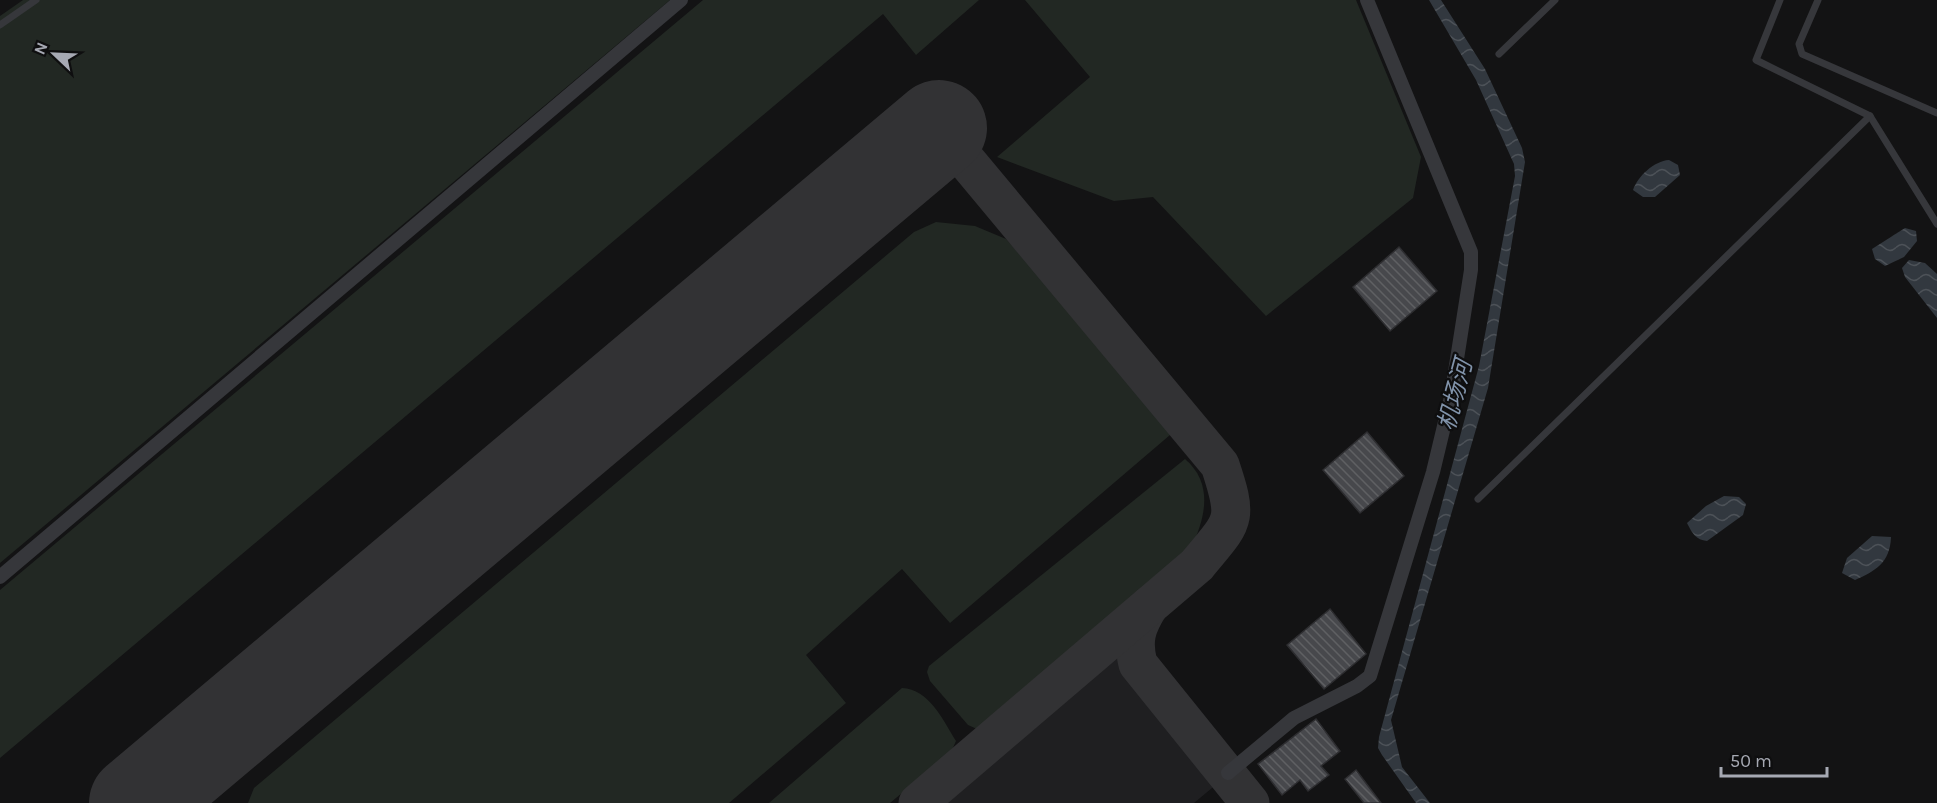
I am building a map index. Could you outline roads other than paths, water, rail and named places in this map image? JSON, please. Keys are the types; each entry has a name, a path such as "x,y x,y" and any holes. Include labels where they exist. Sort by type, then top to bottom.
{"street":[{"path":"0,577 681,0"},
{"path":"1228,773 1294,718 1357,686 1370,676 1433,472 1450,397 1471,270 1470,252 1367,0"}],"lane":[{"path":"0,25 36,0"},
{"path":"1499,54 1555,0"},
{"path":"1780,0 1756,60 1870,116 1937,224"},
{"path":"1818,0 1799,44 1802,54 1937,113"},
{"path":"1478,499 1870,116"}],"water":[{"path":"1429,0 1441,0 1485,69 1522,148 1525,162 1488,388 1391,720 1402,767 1430,803 1416,803 1378,748 1379,737 1479,366 1515,176 1514,164 1476,80"},
{"path":"1669,160 1678,165 1680,175 1655,197 1643,197 1633,190 1647,170 1658,163"},
{"path":"1905,228 1916,231 1917,241 1904,257 1885,266 1875,259 1872,249"},
{"path":"1909,260 1925,263 1937,274 1937,318 1905,277 1902,268"},
{"path":"1724,496 1739,497 1746,504 1743,515 1707,541 1697,538 1687,523 1706,506"},
{"path":"1872,536 1891,537 1888,553 1880,565 1855,580 1842,573 1847,558"}],"water label":[{"name":"机场河","path":"1455,395"}]}
